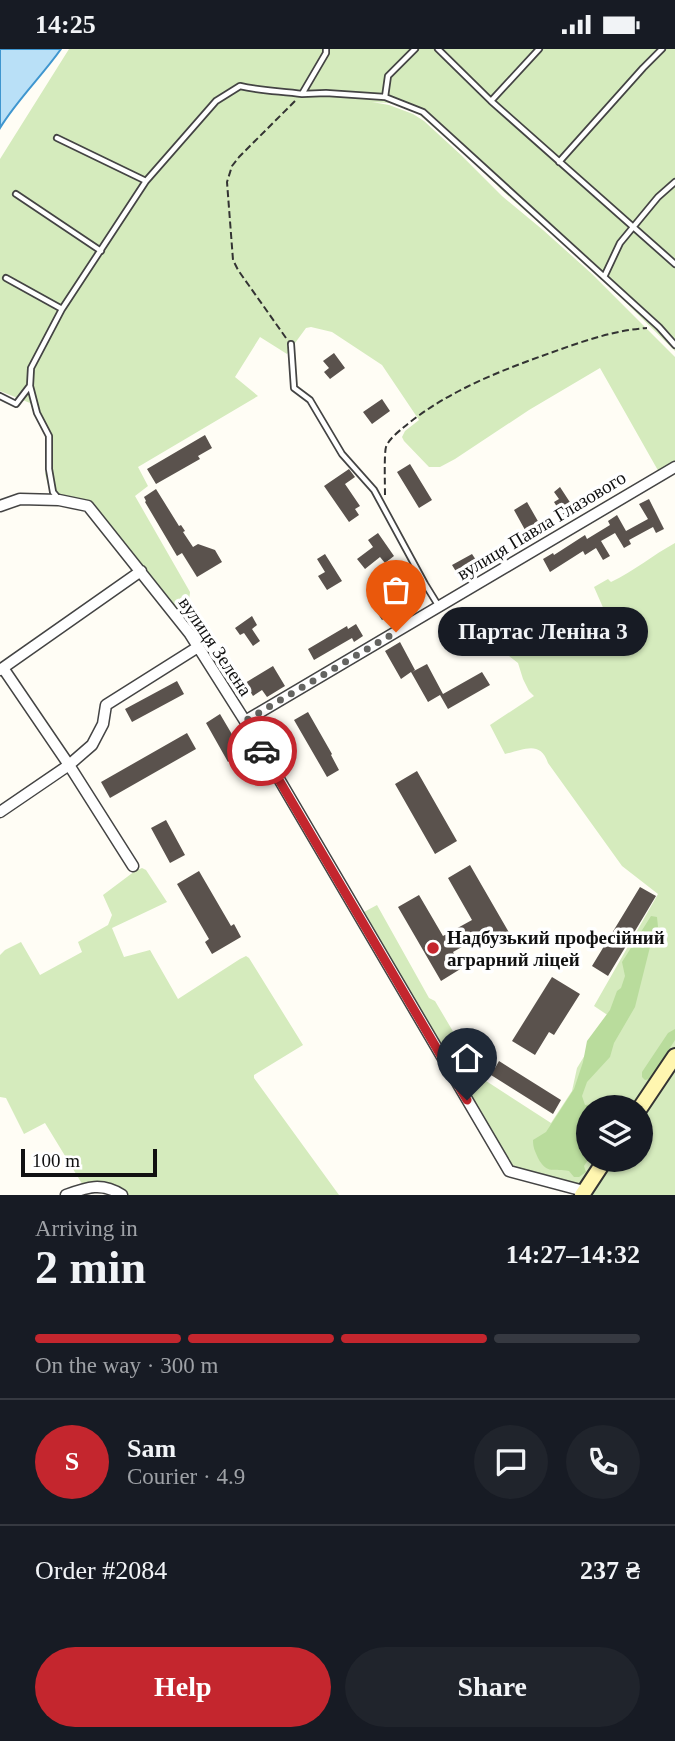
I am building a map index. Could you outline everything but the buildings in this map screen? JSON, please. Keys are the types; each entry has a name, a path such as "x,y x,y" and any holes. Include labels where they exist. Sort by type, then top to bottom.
{"main road":[{"path":"649,1095 675,1056"},
{"path":"583,1193 597,1172"}],"street":[{"name":"вулиця Павла Глазового","path":"245,721 675,467"},
{"name":"вулиця Зелена","path":"0,506 20,499 59,500 88,506 190,634 245,721 509,1171 583,1193"},
{"path":"133,866 2,669 141,571"},
{"path":"0,812 92,745 103,724 106,705 198,647"},
{"path":"65,1195 86,1187 110,1188 122,1195"}],"lane":[{"path":"302,94 327,53 326,49"},
{"path":"385,97 388,76 415,49"},
{"path":"438,49 491,101 675,264"},
{"path":"491,101 539,49"},
{"path":"559,162 662,49"},
{"path":"59,500 53,492 49,469 49,436 37,412 30,386 32,368 62,310 146,181 216,101 240,86 302,94 385,97 423,112 659,327 675,345"},
{"path":"57,138 146,181"},
{"path":"604,277 620,243 632,227 658,197 675,183"},
{"path":"16,194 101,251"},
{"path":"6,278 62,310"},
{"path":"290,344 294,388 310,400 342,454 374,490 439,606"},
{"path":"0,396 16,404 30,386"}],"path":[{"path":"290,344 233,260 227,182 232,166 239,157 302,94"},
{"path":"384,508 386,447 396,434 415,418 444,399 509,368 583,341 638,328 659,327"}],"green space":[{"path":"69,49 675,49 675,351 594,271 407,104 372,102 389,105 424,121 502,196 592,274 675,357 675,465 660,474 600,368 529,410 455,459 440,467 429,467 402,437 405,431 419,420 382,365 332,332 311,327 306,328 287,354 260,337 235,377 258,396 138,467 148,486 135,496 190,592 189,601 178,611 174,611 94,518 55,498 50,492 45,474 48,463 48,436 38,415 30,403 0,391 0,159"},
{"path":"675,543 675,1049 645,1095 576,1095 576,1172 591,1172 579,1186 514,1170 363,916 364,912 377,905 429,998 435,1001 480,1077 551,1123 572,1091 577,1068 609,1016 594,1006 658,894 622,866 541,751 531,748 505,754 490,725 534,696 523,679 518,663 509,656 490,651 479,640 531,615 554,650 578,635 576,628 605,612 594,587 608,579 611,582"},
{"path":"142,868 167,902 112,928 124,957 150,950 178,999 240,959 246,956 249,958 303,1045 254,1075 254,1078 339,1195 120,1195 84,1187 45,1123 24,1134 6,1098 0,1097 0,955 21,942 40,975 82,952 78,942 108,925 112,915 103,895"},
{"path":"651,916 657,917 658,927 650,947 635,1007 614,1043 610,1057 587,1082 582,1095 576,1095 576,1172 586,1172 574,1177 569,1171 545,1167 538,1158 533,1140 546,1132 574,1089 587,1041 610,1010 617,991 621,988 625,976 622,962"},
{"path":"675,1029 675,1040 650,1079 645,1080 642,1072 668,1033"},
{"path":"675,1068 675,1195 591,1195 606,1172 653,1172 653,1102"}],"water":[{"path":"0,49 61,49 0,128"}],"way so far":[{"path":"262,751 245,721 396,632"}],"place":[{"name":"Партас Леніна 3","path":"396,632"},
{"name":"Надбузький професійний аграрний ліцей","path":"433,948"}],"route":[{"path":"262,751 467,1100"}]}
